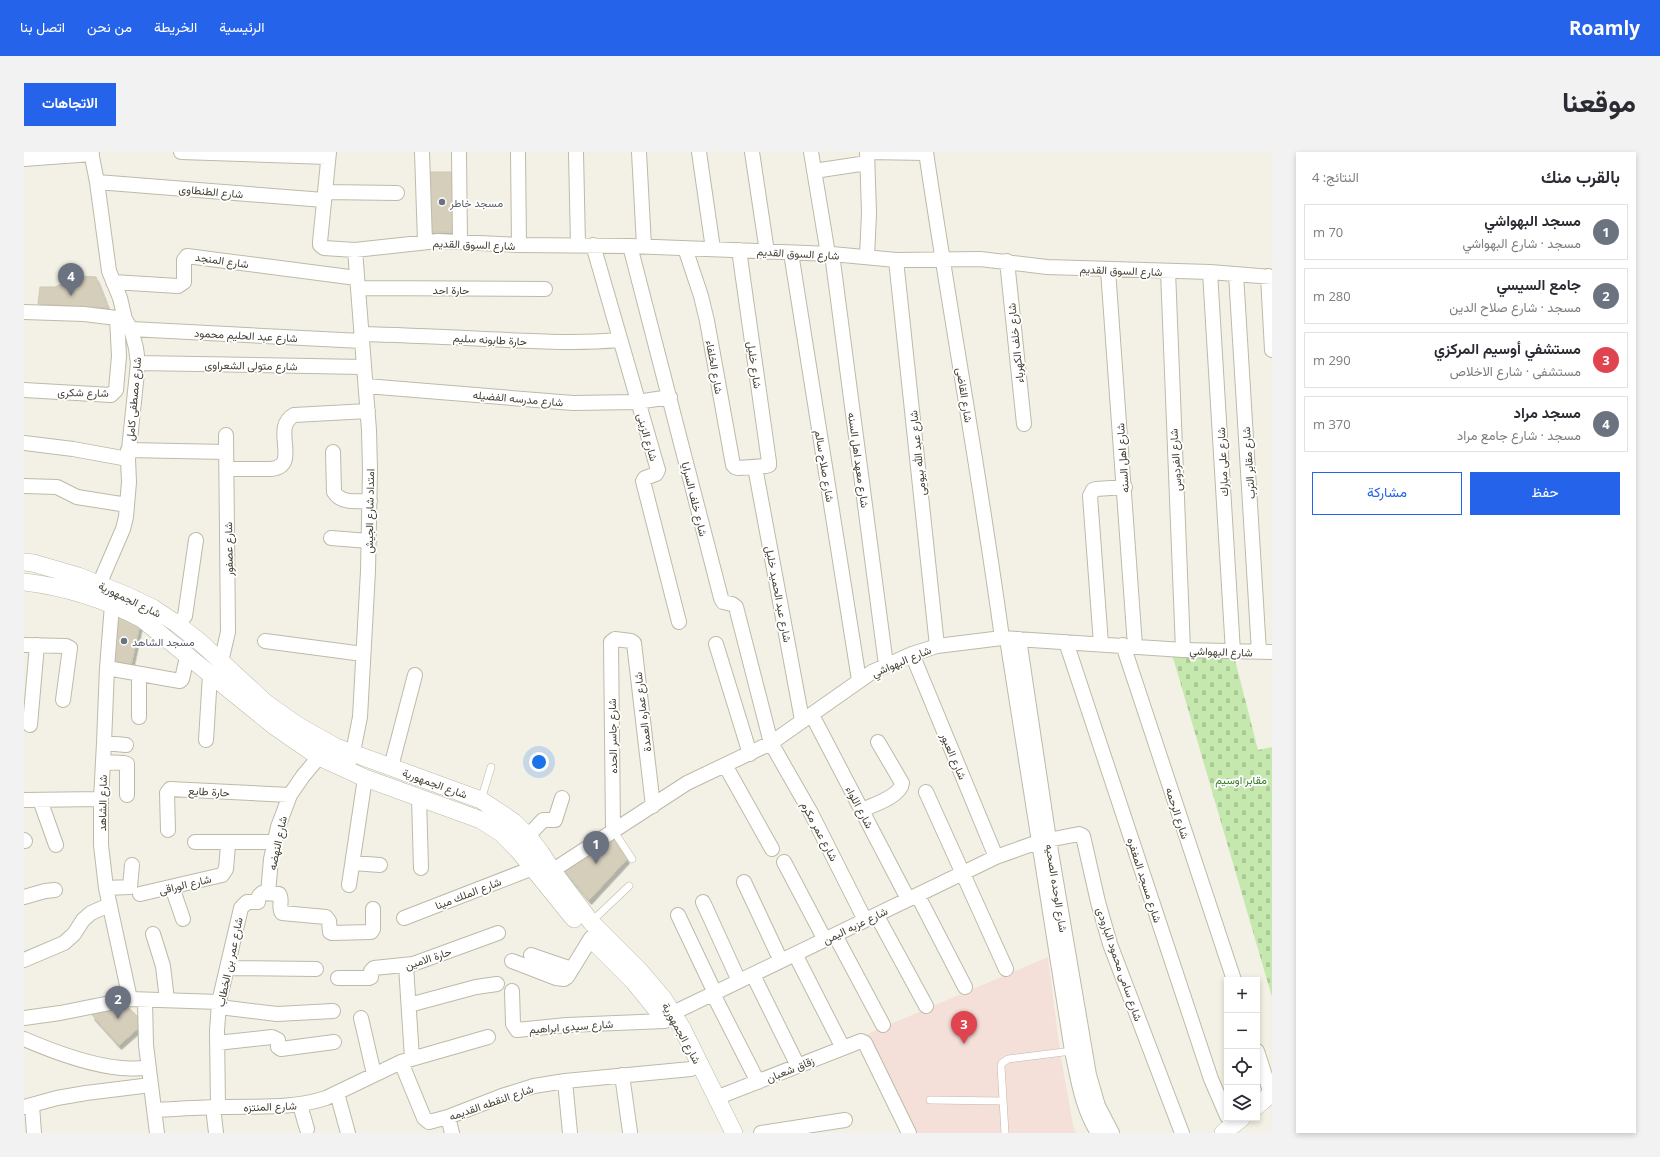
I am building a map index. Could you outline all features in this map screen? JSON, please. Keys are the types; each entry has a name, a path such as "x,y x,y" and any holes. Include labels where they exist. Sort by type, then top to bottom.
{"street":[{"path":"181,152 328,155 324,196"},
{"path":"422,152 425,242"},
{"path":"459,152 460,241"},
{"path":"518,152 519,245"},
{"path":"576,152 578,245"},
{"name":"شارع خلف السرايا","path":"639,152 637,246 670,397 721,598 723,602 732,604 736,607 771,743"},
{"path":"699,152 713,249"},
{"path":"752,152 767,252"},
{"name":"شارع معهد اهل السنه","path":"811,152 830,254 886,665"},
{"path":"814,171 867,156 926,152"},
{"name":"شارع القاضى","path":"926,152 942,258 1009,639"},
{"path":"24,159 92,153"},
{"name":"شارع مصطفى كامل","path":"92,153 98,182 109,271 120,298 125,322 136,348 138,363 128,454 129,482 126,517 123,529 97,591"},
{"path":"867,156 869,213 867,258"},
{"name":"شارع الطنطاوى","path":"98,182 324,196 397,193"},
{"name":"شارع السوق القديم","path":"324,196 320,242 320,245 324,248 355,250 425,242 460,241 519,245 637,246 830,254 896,260 942,258 1007,261 1047,267 1210,272 1270,276"},
{"name":"شارع الزينى","path":"593,245 619,340 658,470 656,474 645,478 643,481 679,622"},
{"name":"شارع الخلفاء","path":"685,248 701,296 707,321 733,465 735,468 755,467"},
{"name":"امتداد شارع الجيش","path":"346,769 353,752 360,717 370,501 368,411 355,250"},
{"name":"شارع خليل","path":"739,250 769,462 766,466 755,467"},
{"name":"شارع صلاح سالم","path":"791,253 859,680"},
{"name":"شارع المنجد","path":"113,282 178,286 184,282 184,260 187,256 357,283"},
{"name":"شارع عبد الله بيومى","path":"896,260 937,646"},
{"name":"شارع خلف الكهرباء","path":"1007,261 1024,424"},
{"name":"شارع اهل السنه","path":"1108,270 1125,487 1129,646"},
{"name":"شارع الفردوس","path":"1168,271 1183,650"},
{"name":"شارع على مبارك","path":"1210,272 1233,652"},
{"name":"شارع مقابر الترب","path":"1236,274 1266,652"},
{"path":"1270,276 1272,350"},
{"name":"حارة احد","path":"357,283 545,289"},
{"name":"شارع عبد الحليم محمود","path":"24,312 84,314 125,322 361,337"},
{"name":"شارع شكرى","path":"24,390 114,393 116,390 119,356 125,322"},
{"name":"حارة طابونه سليم","path":"361,337 550,342 596,342 619,340"},
{"name":"شارع متولى الشعراوى","path":"138,363 364,367"},
{"name":"شارع مدرسه الفضيله","path":"366,386 573,403 638,402 670,397"},
{"path":"227,469 277,469 283,465 286,459 284,427 289,418 294,415 368,411"},
{"name":"شارع عصفور","path":"220,662 228,632 226,435"},
{"path":"24,444 128,454 226,452"},
{"path":"333,452 334,492 337,497 342,500 370,501"},
{"name":"شارع عبد الحميد خليل","path":"755,467 807,717"},
{"path":"24,486 57,487 77,497 127,505"},
{"path":"1101,644 1090,496 1093,490 1096,489 1125,487"},
{"path":"331,538 369,541"},
{"path":"177,624 185,616 196,540"},
{"name":"شارع الجمهورية","path":"24,562 56,569 97,591 112,604 142,619 274,726 319,757 365,778 481,820 501,833 542,872 651,1001 682,1028 734,1133"},
{"name":"شارع الجمهورية","path":"24,582 97,591 147,605 177,624 200,642 266,703 297,725 336,746 481,800 514,822 528,836 541,853 542,872"},
{"name":"شارع الشاهد","path":"112,604 100,799 101,844 109,905 130,1000"},
{"name":"شارع عماره العمدة","path":"611,642 615,639 631,641 634,643 653,806"},
{"name":"شارع البهواشي","path":"542,872 653,806 687,783 771,743 859,680 886,665 912,654 937,646 1009,639 1183,650 1266,652"},
{"name":"شارع الوحده الصحيه","path":"1009,639 1044,841 1090,1080 1098,1106 1112,1133"},
{"path":"265,641 363,654"},
{"name":"شارع جاسر الحده","path":"611,642 613,830"},
{"name":"شارع مسجد المغفره","path":"1066,642 1211,1079 1231,1124"},
{"path":"716,644 750,754"},
{"path":"30,725 31,645 66,646 70,648 63,700"},
{"name":"شارع الرحمه","path":"1129,646 1233,977"},
{"name":"شارع العبور","path":"912,654 996,858"},
{"path":"107,668 180,681 182,679 187,657"},
{"path":"139,674 139,718"},
{"path":"206,740 210,674"},
{"path":"392,767 415,675"},
{"name":"شارع اللواء","path":"807,717 965,987"},
{"path":"862,810 897,794 902,787 902,783 878,742"},
{"path":"104,743 126,744"},
{"name":"شارع عمر مكرم","path":"771,743 871,918 926,1006"},
{"name":"شارع النهضه","path":"268,893 271,859 278,826 290,795 319,757"},
{"path":"103,762 127,764 127,795"},
{"path":"725,765 772,849"},
{"path":"349,885 365,778"},
{"name":"حارة طايع","path":"168,830 167,793 170,789 290,795"},
{"path":"926,792 964,873 1006,969"},
{"path":"420,798 422,868"},
{"path":"528,836 543,820 555,820 562,798"},
{"path":"24,800 100,799"},
{"path":"40,800 56,845"},
{"name":"شارع سامى محمود البارودى","path":"1044,841 1077,833 1083,836 1098,902 1110,944 1182,1133"},
{"name":"شارع الوحده الصحيه","path":"1044,841 1072,1051 1085,1108 1098,1133"},
{"name":"شارع عزبه اليمن","path":"669,1017 714,993 964,873 996,858 1044,841"},
{"path":"195,842 275,842"},
{"name":"شارع الوراقى","path":"140,894 222,875 226,869 228,845 231,842"},
{"path":"784,862 883,1025"},
{"path":"353,863 380,865"},
{"path":"106,888 130,887 132,864"},
{"name":"شارع الملك مينا","path":"404,918 542,872"},
{"path":"744,882 781,961"},
{"path":"172,887 182,919"},
{"path":"24,897 45,891 55,890"},
{"path":"268,893 280,895 280,911 282,913 328,918 330,921 329,930 331,933 370,932 373,929 373,909"},
{"name":"شارع عمر بن الخطاب","path":"216,1133 215,1107 219,1004 241,908 247,902 256,903 260,894 268,893"},
{"path":"703,902 739,981"},
{"path":"24,960 64,943 74,934 83,920 91,913 109,905"},
{"path":"678,915 714,993 758,1082"},
{"path":"512,961 560,979 567,977 591,930"},
{"name":"حارة الامين","path":"338,978 371,978 371,971 374,968 406,966 498,933"},
{"path":"153,934 163,966 167,1000"},
{"path":"531,954 572,969"},
{"path":"795,954 843,1048"},
{"path":"406,966 408,1005 407,1060"},
{"path":"227,968 316,969"},
{"path":"752,975 798,1066"},
{"path":"408,1005 497,984"},
{"name":"شارع سيدى ابراهيم","path":"512,991 513,1024 517,1030 669,1017"},
{"path":"24,1018 130,1000 167,1000 219,1004 277,1014 333,1011"},
{"path":"145,1000 146,1045 156,1133"},
{"name":"شارع الجمهورية","path":"669,1017 691,1069 722,1133"},
{"path":"362,1018 374,1074"},
{"path":"218,1043 272,1037 278,1040 278,1047 281,1049 334,1042"},
{"name":"شارع المنتزه","path":"154,1110 300,1105 337,1093 374,1074 407,1060 488,1037"},
{"path":"24,1039 69,1056 95,1063 121,1068 149,1068"},
{"name":"زقاق شعبان","path":"716,1098 858,1041 864,1043 909,1133"},
{"name":"شارع النقطه القديمه","path":"407,1060 426,1121 432,1122 518,1090 565,1081 691,1069"},
{"path":"1260,1060 1272,1094 1260,1104"},
{"path":"622,1075 630,1132"},
{"path":"565,1081 570,1133"},
{"path":"34,1133 28,1106 86,1093 151,1085"},
{"path":"337,1093 348,1133"},
{"path":"300,1105 307,1130"},
{"path":"448,1117 452,1133"},
{"path":"761,1133 845,1120"}],"lane":[{"path":"481,800 491,768"},
{"path":"613,830 632,859"},
{"path":"591,930 629,886"},
{"path":"1005,1133 1001,1066 1005,1060 1072,1051"},
{"path":"930,1100 1003,1101"}],"shaded area":[{"path":"1048,957 1060,1052 1074,1130 1077,1133 915,1133 865,1035"}],"green space":[{"name":"مقابر اوسيم","path":"1233,652 1258,750 1272,747 1272,997 1172,654"}],"building":[{"name":"مسجد خاطر","path":"426,172 455,172 456,232 430,232"},
{"path":"79,276 96,277 108,308 38,304 40,287 55,287"},
{"name":"مسجد الشاهد","path":"115,617 140,624 131,665 108,659"},
{"path":"609,833 627,859 589,900 563,869"},
{"path":"121,1000 144,1023 119,1045 92,1015 107,1004"}],"place":[{"name":"مسجد خاطر","path":"442,202"},
{"name":"مسجد مراد","path":"71,296"},
{"name":"مسجد الشاهد","path":"124,641"},
{"name":"مسجد البهواشي","path":"596,864"},
{"name":"جامع السيسي","path":"118,1019"},
{"name":"مستشفي أوسيم المركزي","path":"964,1044"}]}
